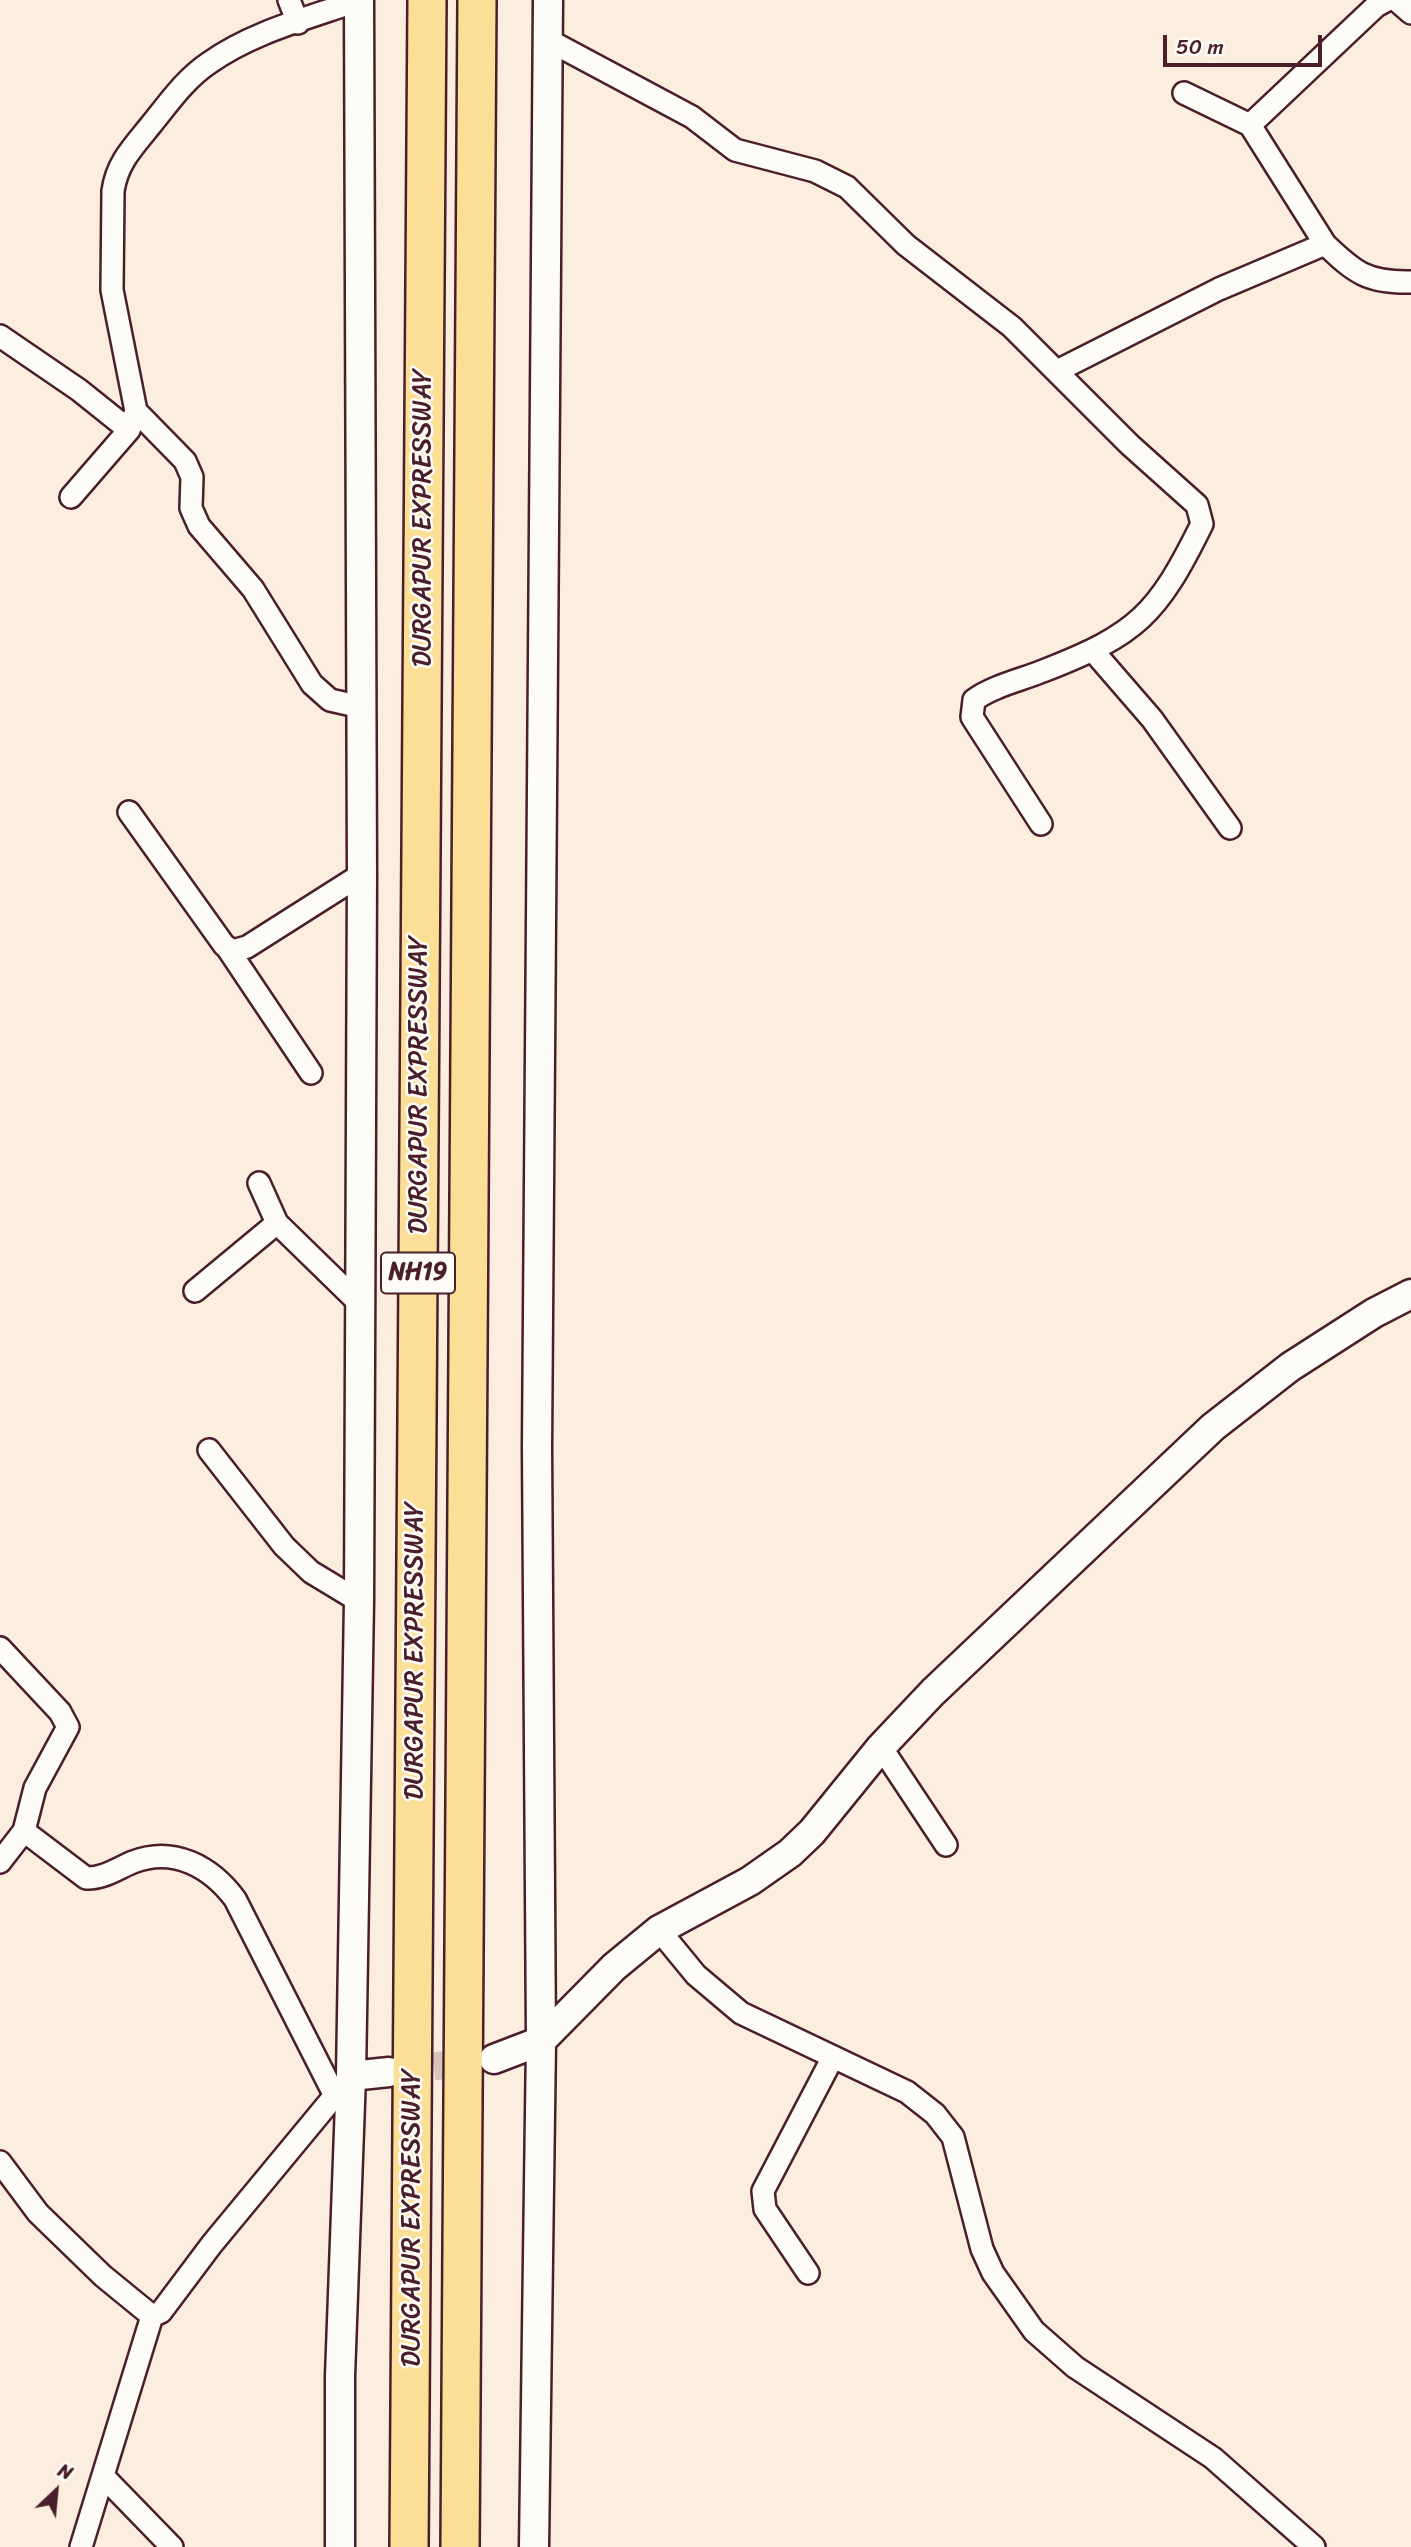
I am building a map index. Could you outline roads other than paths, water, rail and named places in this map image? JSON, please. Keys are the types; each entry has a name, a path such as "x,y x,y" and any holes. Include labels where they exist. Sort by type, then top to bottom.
{"highway":[{"name":"DURGAPUR EXPRESSWAY","path":"409,2547 427,0"},
{"name":"DURGAPUR EXPRESSWAY","path":"460,2547 477,0"}],"street":[{"path":"289,0 298,23"},
{"path":"71,497 132,421 112,290 115,175 123,160 183,86 207,64 232,47 359,0 362,874 358,1302 359,1601 342,2085 340,2547"},
{"path":"534,2547 541,2041 537,1447 548,0"},
{"path":"1250,125 1376,6 1387,0"},
{"path":"1396,0 1411,13"},
{"path":"548,40 692,117 747,156 815,171 847,187 906,244 1012,327 1130,445 1197,505 1202,515 1202,524 1179,570 1158,601 1124,634 1094,652 981,695 972,706 972,717 1041,824"},
{"path":"1184,93 1250,125 1325,244 1344,263 1373,281 1411,282"},
{"path":"1057,371 1219,289 1325,244"},
{"path":"0,336 79,390 132,421 185,461 192,477 191,508 199,526 253,589 312,684 330,700 361,707"},
{"path":"1094,652 1160,729 1230,828"},
{"path":"129,812 228,949 312,1073"},
{"path":"228,949 247,947 362,874"},
{"path":"259,1183 277,1223 358,1302"},
{"path":"195,1291 277,1223"},
{"path":"494,2059 541,2041 614,1967 659,1930 750,1881 790,1853 812,1832 881,1747 933,1692 1213,1427 1290,1367 1374,1313 1411,1294"},
{"path":"209,1450 284,1546 312,1572 359,1601"},
{"path":"0,1648 60,1712 68,1727 34,1788 24,1831 0,1861"},
{"path":"881,1747 946,1845"},
{"path":"24,1831 86,1878 96,1878 137,1860 151,1858 188,1860 213,1874 235,1899 342,2085"},
{"path":"659,1930 696,1975 741,2013 907,2092 923,2103 953,2137 982,2249 993,2273 1034,2331 1051,2348 1190,2441 1314,2547"},
{"path":"808,2273 765,2209 763,2192 833,2057"},
{"path":"81,2547 152,2316 160,2312 342,2085 389,2072"},
{"path":"0,2162 38,2213 103,2276 152,2316"},
{"path":"104,2477 172,2547"}],"tunnel":[{"path":"392,2072 480,2060"}]}
